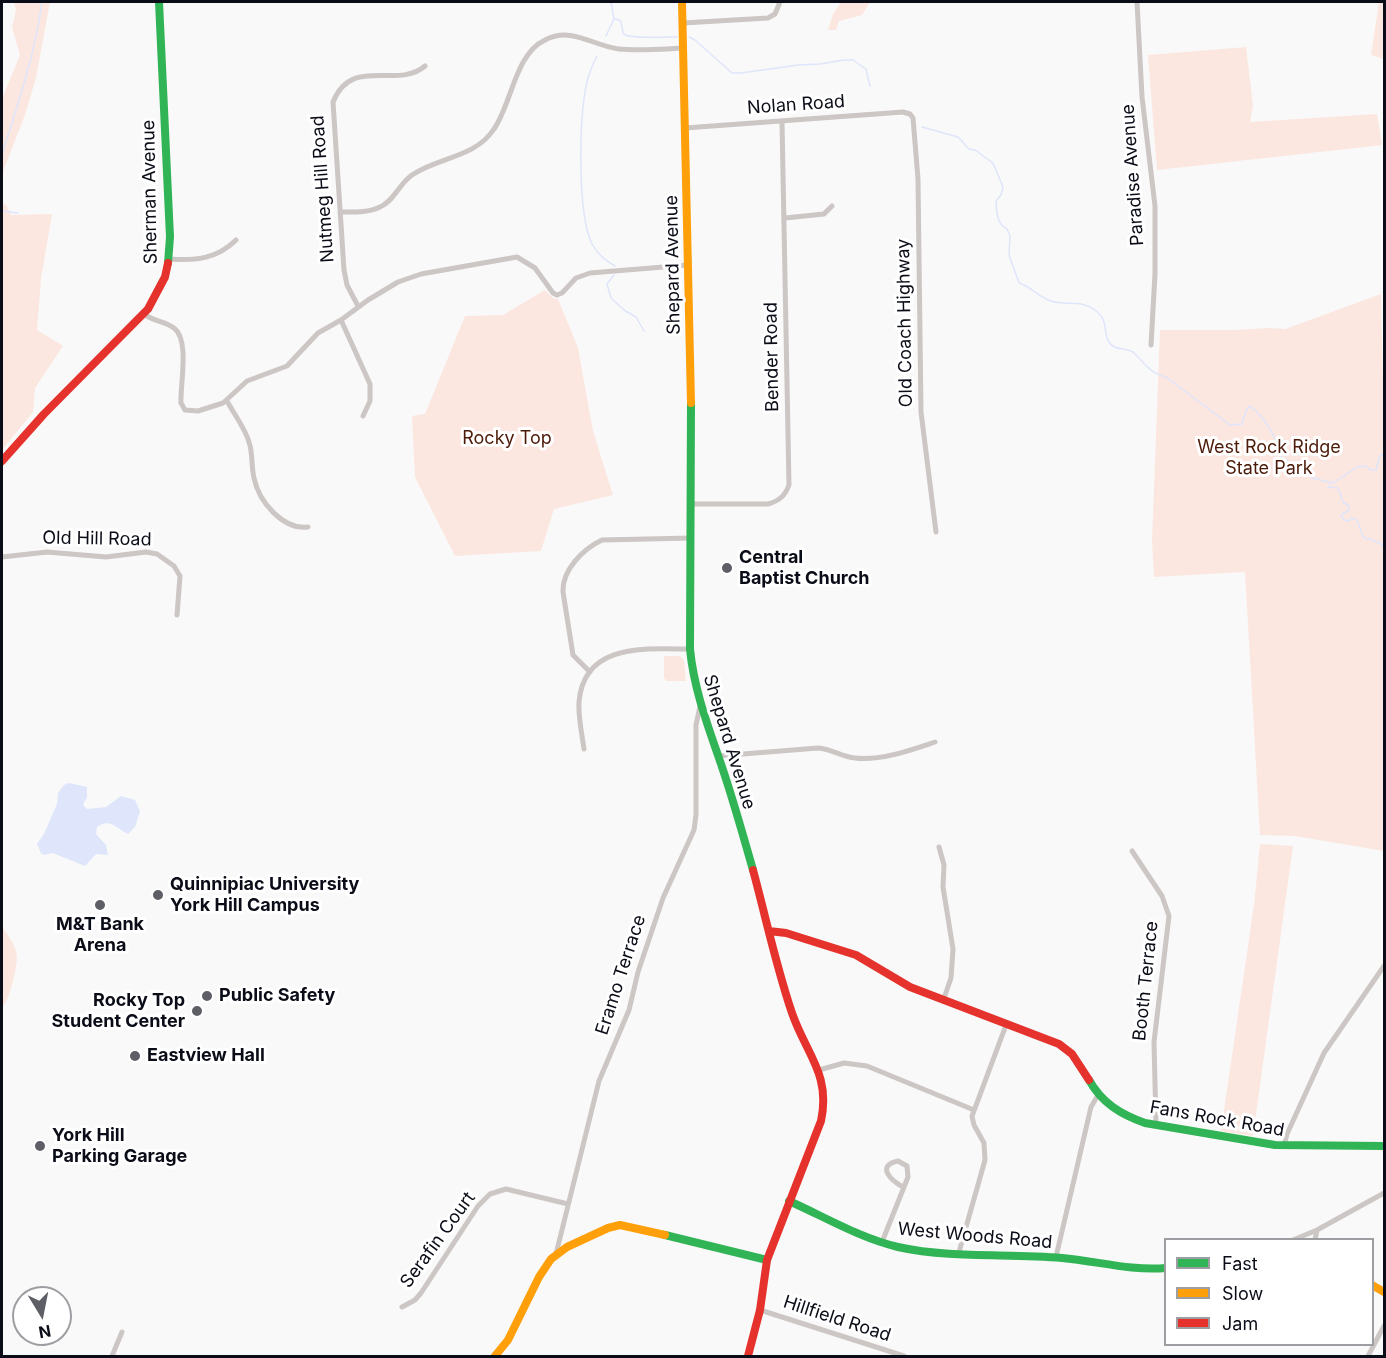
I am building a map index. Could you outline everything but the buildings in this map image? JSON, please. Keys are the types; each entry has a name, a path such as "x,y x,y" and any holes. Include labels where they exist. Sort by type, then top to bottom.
{"main road":[{"name":"Sherman Avenue","path":"2,461 44,414 144,314 159,293 165,277 169,259 159,2"},
{"name":"Shepard Avenue","path":"682,2 691,504 690,649 693,679 718,756 797,1027 819,1070 826,1092 825,1106 767,1260 760,1310 748,1356"},
{"name":"Fans Rock Road","path":"769,931 786,933 856,955 898,981 1070,1050 1098,1095 1122,1114 1155,1125 1284,1146 1384,1146"},
{"name":"West Woods Road","path":"789,1201 882,1242 918,1250 1056,1257 1133,1269 1164,1268"},
{"path":"495,1356 510,1336 542,1271 556,1254 608,1228 624,1225 767,1260"}],"street":[{"path":"683,23 768,18 775,14 780,2"},
{"name":"Paradise Avenue","path":"1137,2 1142,97 1155,206 1155,274 1151,345"},
{"path":"340,212 364,211 381,207 392,198 411,175 435,163 468,152 483,142 494,129 525,58 535,46 544,40 567,35 621,49 683,48"},
{"name":"Nutmeg Hill Road","path":"358,306 345,277 332,115 333,102 337,93 348,82 359,77 413,73 426,66"},
{"name":"Nolan Road","path":"685,128 879,114 910,114"},
{"name":"Old Coach Highway","path":"910,114 915,125 918,179 921,412 936,532"},
{"name":"Bender Road","path":"691,504 768,504 777,501 785,494 789,485 782,122"},
{"path":"785,218 824,214 832,206"},
{"path":"169,259 210,258 219,254 236,240"},
{"path":"144,314 150,319 173,327 181,338 183,345 181,397 185,410 198,411 227,401 247,381 287,366 318,333 398,282 414,276 513,257 535,268 557,295 562,293 576,278 590,273 688,265"},
{"path":"341,320 370,384 370,400 363,416"},
{"path":"227,401 249,441 252,472 260,495 281,519 298,527 308,527"},
{"path":"590,672 578,662 570,646 562,585 567,571 595,543 602,540 691,538"},
{"name":"Old Hill Road","path":"2,557 47,552 106,557 146,552 157,554 174,566 180,576 177,615"},
{"path":"584,749 579,700 590,672 601,662 620,652 690,649"},
{"name":"Eramo Terrace","path":"556,1254 599,1081 625,1022 663,898 694,830 696,725 700,706"},
{"path":"718,756 818,748 848,757 867,759 935,742"},
{"path":"939,847 944,865 943,887 953,949 951,978 943,1000"},
{"name":"Booth Terrace","path":"1132,851 1162,896 1169,916 1154,1042 1155,1125"},
{"path":"1284,1146 1287,1134 1324,1053 1384,966"},
{"path":"959,1252 985,1160 984,1143 972,1121 974,1110 1006,1024"},
{"path":"819,1070 835,1064 852,1062 860,1064 974,1110"},
{"path":"1056,1257 1091,1107 1098,1095"},
{"path":"882,1242 908,1177 906,1166 898,1161 889,1164 887,1170 891,1180 903,1187"},
{"name":"Serafin Court","path":"402,1307 414,1300 420,1293 478,1206 490,1194 506,1189 568,1204"},
{"path":"1296,1238 1317,1230 1384,1193"},
{"path":"1315,1238 1317,1230"},
{"name":"Hillfield Road","path":"760,1310 904,1356"},
{"path":"1374,1345 1384,1326"},
{"path":"112,1356 122,1332"}],"green space":[{"path":"14,2 50,2 36,78 25,115 2,174 2,99 20,55 12,27 16,10"},
{"path":"841,2 870,2 862,15 839,21 836,30 828,30 833,14"},
{"path":"1379,2 1384,2 1384,59 1371,55"},
{"path":"1246,47 1253,105 1250,122 1377,114 1382,145 1157,170 1148,55"},
{"path":"2,204 6,205 11,215 52,214 41,279 37,330 63,346 35,388 33,412 2,450"},
{"name":"Rocky Top","path":"545,290 553,298 558,299 578,348 593,431 613,495 554,509 541,551 455,556 415,477 412,416 425,414 465,316 503,315"},
{"name":"West Rock Ridge State Park","path":"1381,294 1384,428 1384,851 1295,836 1260,835 1245,572 1154,577 1152,541 1160,330 1285,329"},
{"path":"664,656 680,656 684,660 686,681 667,681 664,678"},
{"path":"1260,844 1293,846 1253,1136 1221,1131 1254,905"},
{"path":"2,927 14,946 17,958 10,992 2,1007"}],"water":[{"path":"69,783 87,787 87,797 83,805 87,809 106,807 121,796 135,800 140,811 135,827 128,834 106,823 97,827 96,834 106,845 108,855 96,854 85,866 53,853 44,855 37,844 57,804 58,793 64,785"}],"waterway":[{"path":"2,154 20,98 42,2"},
{"path":"611,2 614,19 620,20 623,33 627,36 677,37"},
{"path":"606,36 614,19"},
{"path":"689,37 732,73 853,60 866,69 870,86"},
{"path":"597,56 589,75 584,97 581,140 582,188 587,230 592,244 602,257 615,266"},
{"path":"922,127 958,137 969,149 975,150 993,163 1003,187 996,201 998,217 1010,236 1009,255 1019,283 1051,301 1084,305 1095,310 1103,319 1111,345 1134,353 1151,370 1166,377 1230,425 1242,424 1250,406 1269,427 1278,454 1312,478 1333,483 1357,467 1367,466 1370,470 1376,470 1380,456 1384,454"},
{"path":"2,211 18,213"},
{"path":"614,275 607,284 611,298 636,317 644,331"},
{"path":"1329,485 1328,487 1338,488 1343,502 1348,505 1349,510 1341,515 1344,520 1349,521 1351,518 1357,520 1363,537 1380,543 1384,547"}],"traffic: fast":[{"path":"159,2 170,237 168,263"},
{"path":"691,403 690,649 702,708 730,790 753,870"},
{"path":"1089,1080 1112,1107 1145,1123 1275,1145 1384,1146"},
{"path":"789,1201 870,1238 918,1251 1062,1258 1127,1267 1164,1268"},
{"path":"665,1235 767,1260"}],"traffic: slow":[{"path":"682,2 691,403"},
{"path":"495,1356 508,1340 539,1277 551,1259 567,1247 608,1228 620,1225 665,1235"},
{"path":"1374,1286 1384,1292"}],"traffic: jam":[{"path":"2,461 44,414 148,309 165,277 168,263"},
{"path":"748,1356 760,1310 767,1260 821,1121 823,1105 820,1077 786,995 753,870"},
{"path":"769,931 786,933 856,955 910,987 1059,1044 1072,1054 1089,1080"}],"place":[{"name":"Central Baptist Church","path":"727,568"},
{"name":"Quinnipiac University York Hill Campus","path":"158,895"},
{"name":"M&T Bank Arena","path":"100,905"},
{"name":"Public Safety","path":"207,996"},
{"name":"Rocky Top Student Center","path":"197,1011"},
{"name":"Eastview Hall","path":"135,1056"},
{"name":"York Hill Parking Garage","path":"40,1146"}]}
